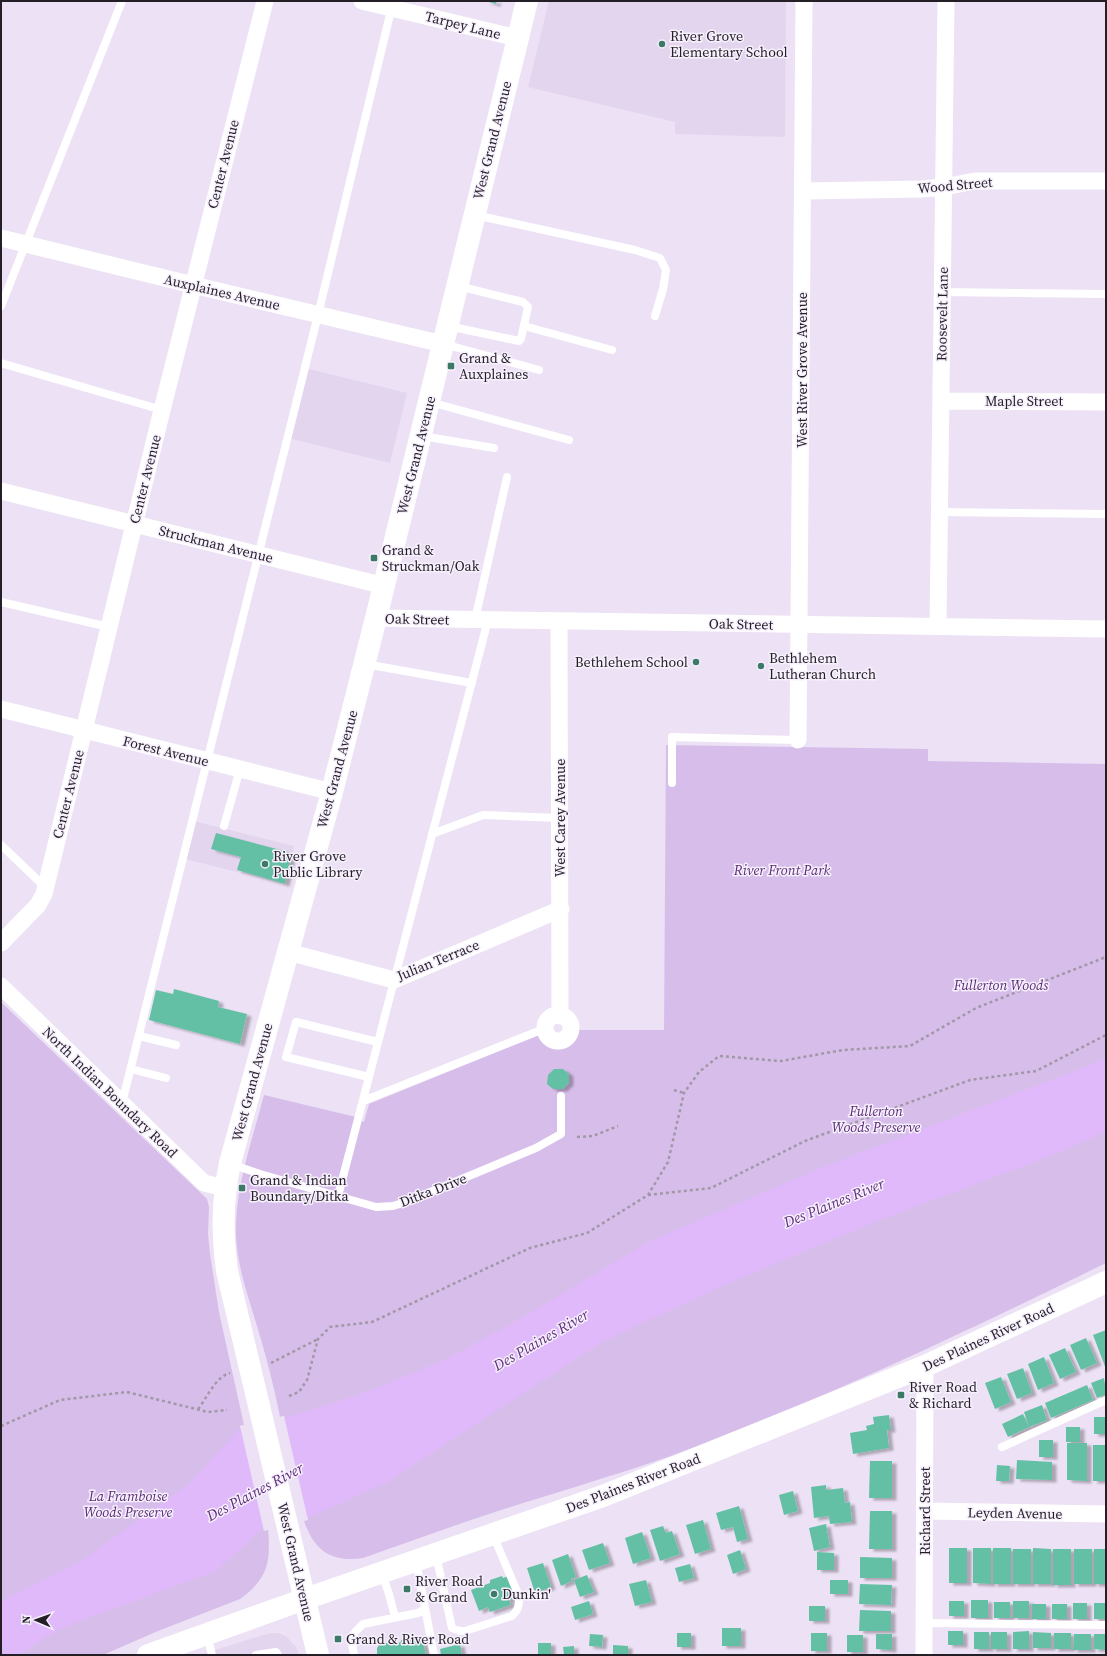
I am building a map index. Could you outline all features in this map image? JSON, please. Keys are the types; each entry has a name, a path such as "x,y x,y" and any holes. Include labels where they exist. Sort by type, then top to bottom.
{"main road":[{"name":"West Grand Avenue","path":"318,1655 227,1271 223,1239 225,1188 230,1163 332,792 385,586 526,1"},
{"name":"Des Plaines River Road","path":"148,1655 381,1572 603,1496 926,1366 1106,1282"}],"street":[{"name":"Center Avenue","path":"1,943 38,905 44,894 134,523 265,1"},
{"name":"Tarpey Lane","path":"362,1 392,5 517,38"},
{"name":"West River Grove Avenue","path":"798,740 804,1"},
{"name":"Roosevelt Lane","path":"938,626 946,1"},
{"name":"Wood Street","path":"803,191 922,189 944,187 975,181 1106,181"},
{"name":"Auxplaines Avenue","path":"1,238 318,315 445,335"},
{"name":"Maple Street","path":"941,401 1106,402"},
{"name":"Struckman Avenue","path":"1,491 385,586"},
{"name":"Oak Street","path":"376,618 1106,629"},
{"name":"West Carey Avenue","path":"559,621 561,909 560,1016"},
{"name":"Forest Avenue","path":"1,709 332,792"},
{"name":"Julian Terrace","path":"288,952 394,980 561,909"},
{"name":"North Indian Boundary Road","path":"1,986 204,1183 225,1188"},
{"path":"560,1016 567,1019 571,1027 571,1031 567,1038 555,1041 548,1036 546,1028 547,1024 552,1018 560,1016"},
{"name":"Richard Street","path":"924,1655 926,1366"},
{"name":"Leyden Avenue","path":"925,1511 1106,1514"}],"lane":[{"path":"1,306 122,1"},
{"path":"122,1103 208,761 257,554 318,315 392,5"},
{"path":"474,214 635,250 660,258 666,270 663,289 654,316"},
{"path":"445,335 519,341 521,339 528,307 523,302 457,286"},
{"path":"942,292 1106,294"},
{"path":"524,326 612,350"},
{"path":"445,335 539,370"},
{"path":"1,363 162,410"},
{"path":"429,402 569,440"},
{"path":"421,436 494,448"},
{"path":"338,1196 472,683 507,477"},
{"path":"940,512 1106,514"},
{"path":"1,602 109,627"},
{"path":"365,664 472,683"},
{"path":"672,783 672,737 798,740"},
{"path":"224,826 240,769"},
{"path":"432,834 483,814 560,818"},
{"path":"1,845 45,887"},
{"path":"369,1077 286,1057 296,1022 378,1042"},
{"path":"363,1101 546,1028"},
{"path":"139,1036 176,1045"},
{"path":"131,1068 166,1078"},
{"name":"Ditka Drive","path":"230,1163 254,1172 376,1207 393,1206 409,1201 536,1148 561,1134 561,1096"},
{"path":"1002,1447 1106,1400"},
{"path":"426,1557 452,1628 455,1630 465,1631 512,1616 519,1606 519,1596 493,1534"},
{"path":"426,1557 425,1609 434,1655"},
{"path":"381,1572 395,1617"},
{"path":"354,1655 351,1638 363,1624 418,1613 425,1609"},
{"path":"924,1623 1106,1625"},
{"path":"207,1634 212,1655"},
{"path":"256,1655 276,1652 278,1655"}],"path":[{"path":"648,1195 668,1162 684,1094 699,1072 720,1056 782,1061 843,1050 910,1046 976,1008 1106,958"},
{"path":"271,1363 318,1339 330,1327 372,1322 530,1248 587,1233 648,1195 711,1188 805,1141 970,1080 1036,1071 1106,1034"},
{"path":"674,1090 684,1094"},
{"path":"577,1136 593,1136 618,1126"},
{"path":"289,1396 299,1392 307,1380 318,1339"},
{"path":"198,1409 216,1382 225,1374 230,1373"},
{"path":"1,1426 60,1400 127,1392 208,1412 227,1410"}],"shaded area":[{"name":"River Grove Elementary School","path":"549,1 786,1 785,137 675,134 675,122 528,87"},
{"path":"301,367 407,393 390,463 284,437"},
{"path":"190,820 294,846 285,884 181,858"},
{"path":"270,1633 278,1633 286,1636 296,1647 299,1655 199,1655"}],"green space":[{"name":"Fullerton Woods Preserve","path":"666,745 928,749 928,761 1106,764 1106,1263 954,1336 851,1383 747,1427 695,1447 619,1473 476,1518 363,1558 352,1559 333,1556 325,1552 313,1540 304,1521 308,1519 284,1416 280,1417 267,1360 245,1288 239,1262 236,1235 237,1206 243,1174 264,1095 356,1117 355,1118 364,1122 369,1104 541,1034 546,1044 559,1048 566,1046 572,1041 576,1030 664,1030"},
{"name":"La Framboise Woods Preserve","path":"1,1002 207,1199 209,1207 208,1234 210,1254 219,1312 244,1425 240,1426 264,1530 268,1529 269,1551 266,1569 257,1584 240,1599 158,1631 103,1655 1,1655"}],"water":[{"name":"Des Plaines River","path":"1106,1057 1106,1132 1045,1158 880,1220 727,1284 602,1342 386,1483 307,1518 263,1528 216,1571 59,1629 19,1655 1,1655 1,1601 81,1561 189,1484 240,1428 285,1418 359,1395 447,1359 525,1316 648,1242 823,1167 1090,1065"}],"pier":[{"path":"284,1416 308,1520 264,1531 240,1426"}],"building":[{"path":"485,1 497,1 496,4"},
{"name":"River Grove Public Library","path":"216,833 292,853 285,884 237,870 241,857 211,849"},
{"path":"174,989 219,1001 218,1007 247,1014 240,1044 149,1020 156,990 173,994"},
{"path":"554,1069 563,1069 569,1074 569,1083 563,1089 553,1089 547,1084 548,1075"},
{"path":"1106,1330 1106,1369 1093,1335"},
{"path":"1086,1338 1097,1363 1081,1370 1070,1345"},
{"path":"1065,1348 1076,1372 1060,1379 1049,1355"},
{"path":"1044,1357 1054,1383 1038,1390 1028,1364"},
{"path":"1023,1368 1032,1393 1017,1399 1007,1374"},
{"path":"1001,1377 1011,1402 995,1409 985,1383"},
{"path":"1104,1378 1106,1394 1097,1398 1091,1383"},
{"path":"1087,1385 1093,1400 1051,1418 1045,1403"},
{"path":"1042,1405 1047,1420 1029,1427 1024,1412"},
{"path":"1023,1414 1029,1427 1008,1437 1002,1424"},
{"path":"889,1415 891,1430 887,1430 889,1448 853,1454 850,1433 867,1430 866,1426 874,1424 873,1417"},
{"path":"1094,1417 1106,1417 1106,1434 1094,1434"},
{"path":"1066,1427 1080,1427 1080,1442 1066,1442"},
{"path":"1039,1440 1053,1440 1053,1457 1039,1457"},
{"path":"1067,1443 1087,1443 1087,1481 1067,1480"},
{"path":"1093,1445 1106,1445 1106,1481 1093,1481"},
{"path":"1017,1460 1052,1462 1052,1480 1016,1479"},
{"path":"870,1461 892,1461 892,1498 869,1498"},
{"path":"997,1465 1010,1466 1009,1481 996,1481"},
{"path":"826,1485 826,1490 843,1488 845,1503 850,1502 852,1522 830,1524 829,1516 814,1518 811,1487"},
{"path":"793,1491 798,1511 784,1515 779,1495"},
{"path":"739,1506 748,1539 737,1542 733,1527 721,1530 716,1513"},
{"path":"870,1511 892,1511 892,1549 869,1549"},
{"path":"703,1520 711,1549 695,1554 686,1525"},
{"path":"826,1524 830,1547 814,1551 809,1528"},
{"path":"663,1526 666,1533 672,1531 680,1554 660,1561 650,1530"},
{"path":"642,1532 651,1558 633,1564 625,1538"},
{"path":"603,1543 610,1563 589,1570 582,1550"},
{"path":"949,1548 967,1548 967,1583 949,1583"},
{"path":"973,1548 991,1548 991,1584 973,1583"},
{"path":"993,1548 1011,1548 1011,1584 993,1584"},
{"path":"1033,1548 1051,1549 1051,1584 1033,1584"},
{"path":"1013,1549 1031,1549 1031,1584 1013,1584"},
{"path":"1053,1549 1071,1549 1071,1585 1053,1585"},
{"path":"1074,1549 1092,1549 1092,1584 1074,1584"},
{"path":"1094,1549 1106,1549 1106,1584 1094,1584"},
{"path":"740,1550 746,1569 733,1574 727,1555"},
{"path":"817,1552 834,1553 834,1570 817,1570"},
{"path":"568,1554 576,1577 571,1579 572,1581 561,1586 552,1560"},
{"path":"860,1557 892,1558 892,1578 860,1578"},
{"path":"543,1563 551,1587 535,1593 527,1568"},
{"path":"690,1564 694,1578 679,1582 675,1568"},
{"path":"587,1575 594,1592 580,1597 574,1580"},
{"name":"Dunkin'","path":"502,1576 503,1578 508,1576 516,1597 509,1600 511,1605 490,1612 488,1607 479,1611 471,1590 490,1583 490,1580"},
{"path":"646,1580 652,1602 635,1606 629,1584"},
{"path":"830,1580 848,1580 848,1594 830,1594"},
{"path":"860,1584 892,1585 891,1605 859,1604"},
{"path":"971,1600 988,1600 988,1618 971,1618"},
{"path":"589,1601 593,1614 575,1620 571,1607"},
{"path":"949,1601 964,1601 964,1616 949,1616"},
{"path":"1013,1601 1029,1601 1029,1618 1013,1618"},
{"path":"994,1602 1010,1602 1010,1618 994,1618"},
{"path":"1073,1603 1087,1603 1087,1619 1073,1619"},
{"path":"1094,1603 1106,1603 1106,1619 1094,1619"},
{"path":"1032,1604 1046,1604 1046,1619 1032,1619"},
{"path":"1052,1604 1067,1604 1067,1619 1052,1619"},
{"path":"809,1606 825,1606 825,1621 809,1621"},
{"path":"860,1610 891,1611 891,1631 859,1631"},
{"path":"722,1628 741,1628 741,1646 722,1646"},
{"path":"948,1631 963,1631 963,1645 948,1645"},
{"path":"1029,1631 1029,1649 1013,1649 1013,1632"},
{"path":"974,1632 989,1632 989,1649 974,1649"},
{"path":"991,1632 1007,1632 1007,1649 991,1649"},
{"path":"1033,1632 1051,1633 1051,1648 1033,1648"},
{"path":"677,1633 691,1633 691,1647 677,1647"},
{"path":"811,1633 827,1633 827,1651 811,1651"},
{"path":"1054,1633 1071,1633 1071,1649 1054,1649"},
{"path":"590,1634 603,1635 602,1647 589,1646"},
{"path":"876,1634 892,1634 892,1650 876,1649"},
{"path":"1074,1634 1091,1634 1091,1650 1073,1650"},
{"path":"1094,1634 1106,1634 1106,1650 1094,1649"},
{"path":"847,1635 863,1635 863,1652 847,1652"},
{"path":"415,1637 415,1639 422,1638 426,1655 377,1655 377,1648 379,1645 390,1642 391,1644 401,1642 401,1640"},
{"path":"538,1643 551,1643 551,1655 538,1655"},
{"path":"460,1644 462,1655 441,1655 440,1649"},
{"path":"613,1645 628,1646 628,1655 613,1655"},
{"path":"574,1646 574,1655 564,1655 563,1647"}],"place":[{"name":"River Grove Elementary School","path":"662,44"},
{"name":"Grand & Auxplaines","path":"451,366"},
{"name":"Grand & Struckman/Oak","path":"374,558"},
{"name":"Bethlehem School","path":"696,662"},
{"name":"Bethlehem Lutheran Church","path":"761,666"},
{"name":"River Grove Public Library","path":"265,864"},
{"name":"Grand & Indian Boundary/Ditka","path":"242,1188"},
{"name":"River Road & Richard","path":"901,1395"},
{"name":"River Road & Grand","path":"407,1589"},
{"name":"Dunkin'","path":"494,1594"},
{"name":"Grand & River Road","path":"338,1639"}],"park label":[{"name":"River Front Park","path":"782,870"},
{"name":"Fullerton Woods","path":"1001,985"}]}
